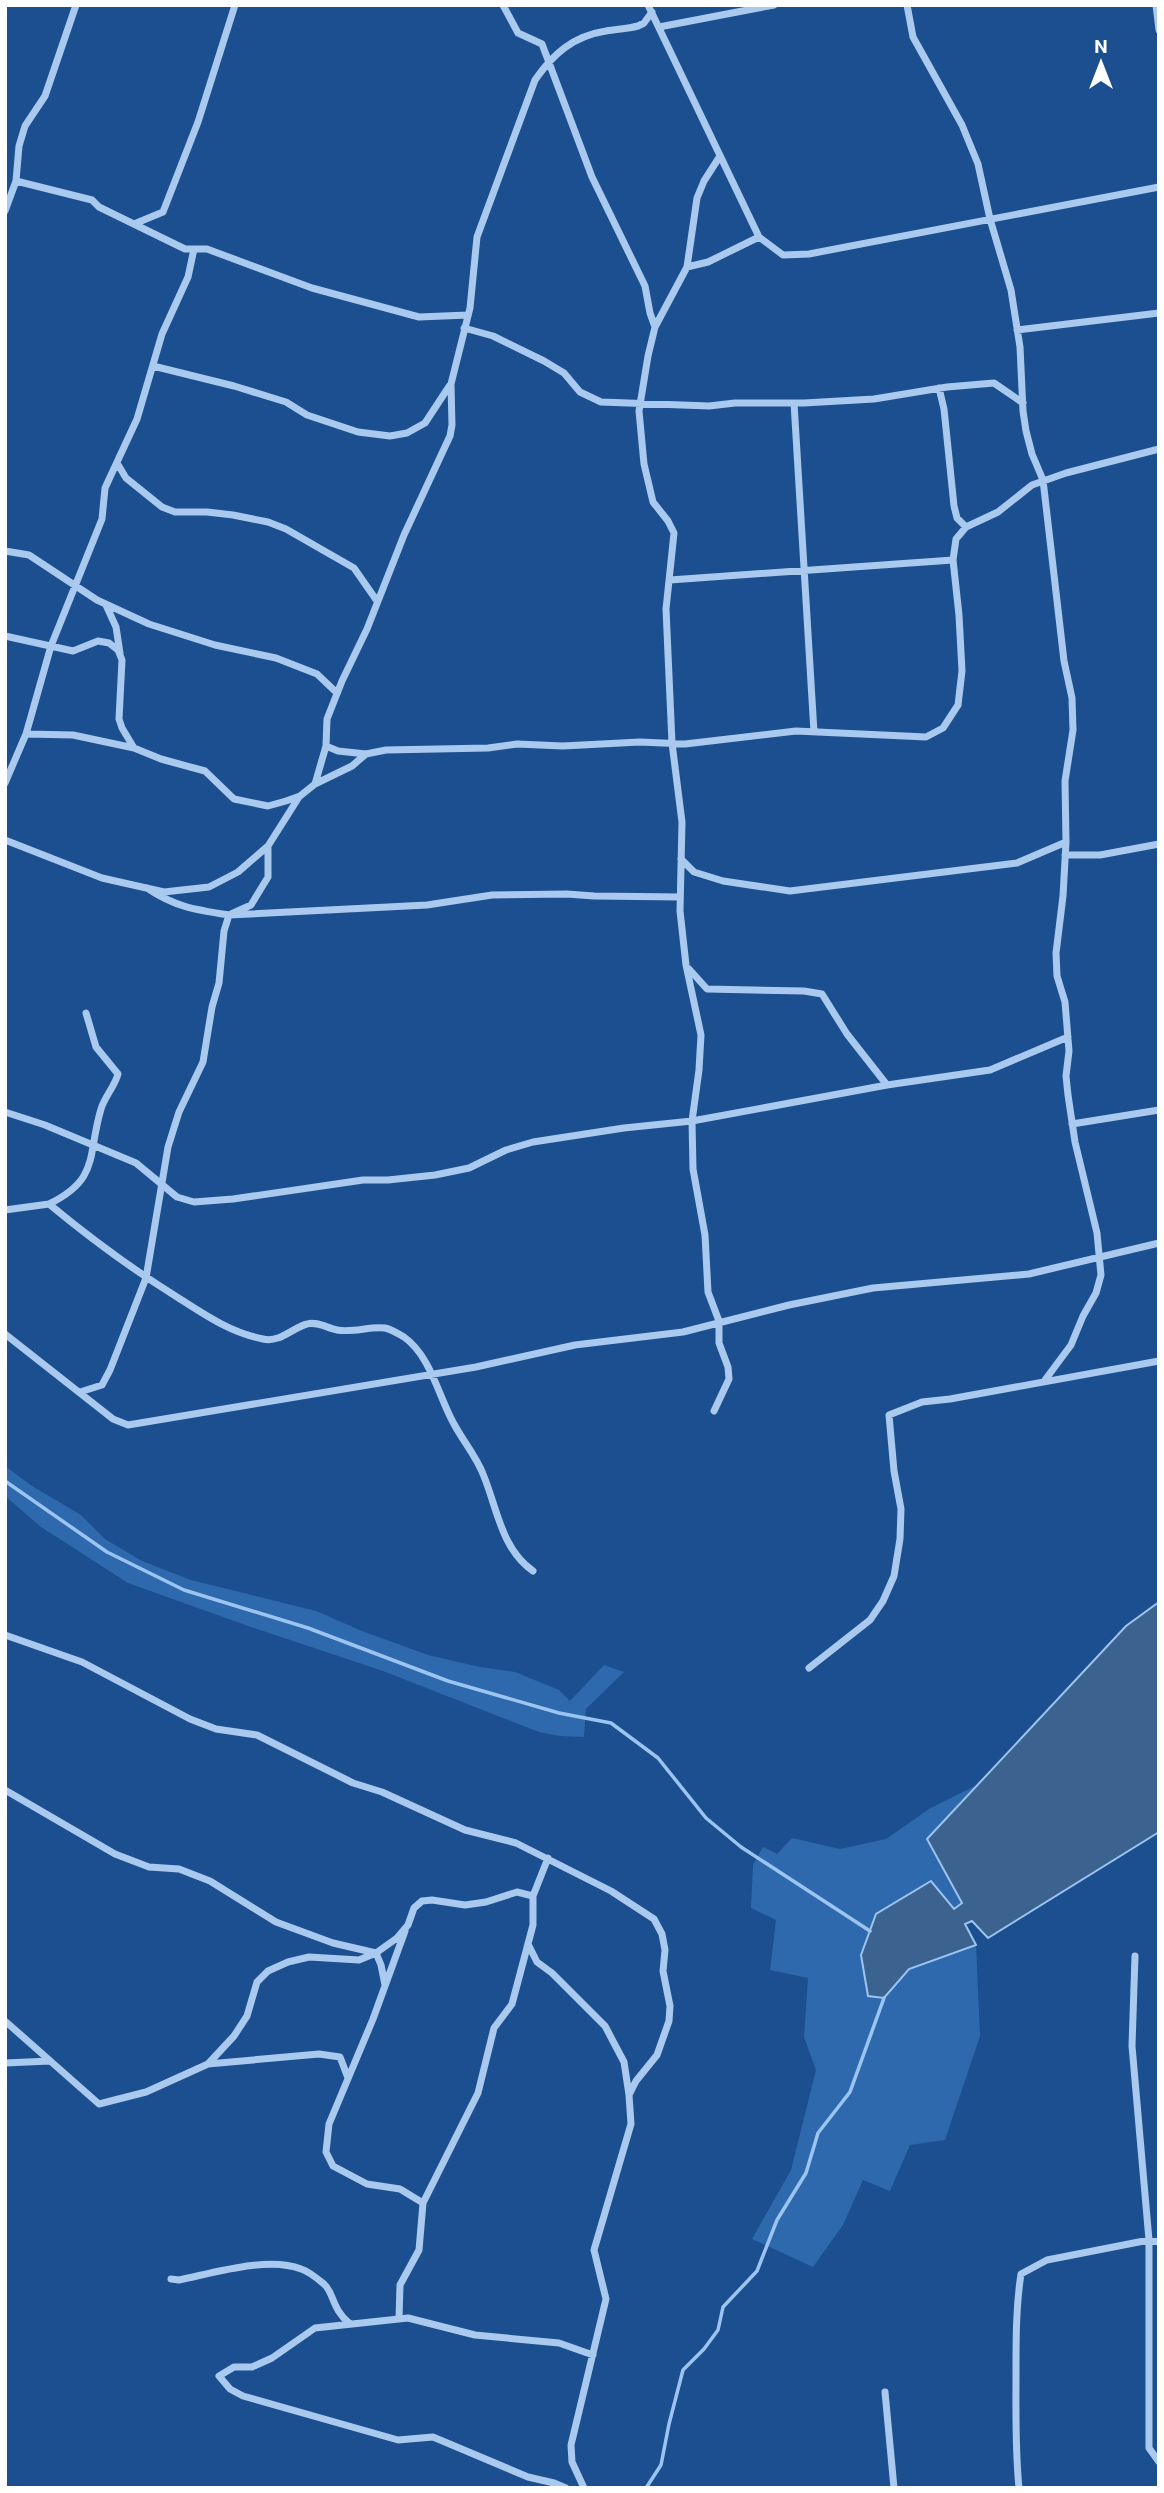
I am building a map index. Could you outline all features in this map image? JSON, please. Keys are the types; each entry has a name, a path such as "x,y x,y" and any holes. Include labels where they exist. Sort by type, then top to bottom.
{"street":[{"path":"5,211 16,181 19,146 25,126 45,96 76,5"},
{"path":"134,224 163,212 198,122 235,5"},
{"path":"503,5 518,33 542,44 592,177 645,286 655,327"},
{"path":"659,27 774,5"},
{"path":"907,5 913,37 962,125 978,164 990,219 1011,290 1023,380 1023,403 1031,454 1043,480 1064,661 1072,698 1073,730 1065,781 1066,842 1056,953 1057,975 1065,1002 1069,1051 1066,1076 1072,1124 1097,1233 1101,1275 1096,1293 1071,1345 1045,1380"},
{"path":"1156,5 1159,30"},
{"path":"316,784 326,746 327,719 337,692 367,629 404,535 450,436 451,384 468,316 477,237 536,80 561,48 583,37 638,26 644,23 650,9"},
{"path":"650,9 759,237 783,255 794,256 1159,187"},
{"path":"714,1411 729,1379 728,1367 719,1343 719,1321 708,1292 705,1235 693,1169 692,1121 701,1035 686,965 680,897 681,822 672,743 666,609 674,533 653,502 640,430 640,404 655,327 687,267 697,198 720,156"},
{"path":"16,181 92,200 99,207 184,249 207,249 312,288 419,317 468,316"},
{"path":"687,267 708,262 759,237"},
{"path":"5,783 26,734 51,646 102,519 106,488 137,419 162,334 188,277 194,249"},
{"path":"1017,330 1159,313"},
{"path":"464,328 493,336 544,361 564,373 580,392 601,402 709,406 794,403 874,398 993,383 1023,403"},
{"path":"153,366 286,402 307,415 358,432 390,436 407,433 425,423 451,384"},
{"path":"939,388 944,409 954,506 957,518 966,527"},
{"path":"794,403 814,732"},
{"path":"326,746 338,751 366,754 386,750 488,748 517,744 563,746 672,743 796,731 926,737 943,728 958,705 962,671 960,615 953,560 956,539 966,527 998,512 1031,485 1159,449"},
{"path":"117,463 126,478 169,510 233,515 268,522 286,529 354,568 377,601"},
{"path":"5,551 29,555 105,604 162,628 215,645 276,658 317,674 337,692"},
{"path":"670,580 953,560"},
{"path":"105,604 116,627 121,657 119,719 134,748"},
{"path":"5,635 73,651 98,641 109,643 118,650 121,657"},
{"path":"26,734 73,735 134,748 161,759 205,771 234,799 268,806 300,796 316,784 352,766 366,754"},
{"path":"5,841 102,878 164,892 209,887 238,872 268,846 300,796"},
{"path":"681,859 694,872 723,881 790,891 1017,863 1066,842"},
{"path":"1065,855 1100,855 1159,844"},
{"path":"80,1392 102,1385 146,1278 168,1147 202,1062 219,983 224,931 229,915 251,905 268,877 268,846"},
{"path":"147,888 167,901 201,911 229,915 427,905 492,895 680,897"},
{"path":"686,965 706,989 804,991 822,994 847,1034 887,1085"},
{"path":"5,1210 49,1204 71,1193 82,1182 102,1106 118,1074 96,1047 86,1013"},
{"path":"5,1112 45,1125 136,1163 177,1198 194,1202 363,1180 435,1175 469,1168 506,1150 533,1142 692,1121 887,1085 990,1070 1068,1037"},
{"path":"1072,1124 1159,1110"},
{"path":"49,1204 97,1244 224,1326 264,1340 287,1335 308,1323 338,1330 386,1328 405,1338 433,1374 453,1424 483,1474 512,1549 522,1563 533,1571"},
{"path":"5,1334 113,1419 128,1425 433,1374 575,1345 670,1334 873,1288 1029,1274 1159,1243"},
{"path":"808,1668 870,1620 883,1601 894,1576 900,1539 901,1509 894,1471 889,1415 922,1402 1159,1361"},
{"path":"5,1635 82,1662 190,1719 216,1729 257,1735 353,1783 382,1792 465,1830 516,1843 611,1891 654,1919 662,1934 665,1950 663,1971 670,2006 669,2021 657,2054 636,2081 629,2095"},
{"path":"7,1793 115,1854 149,1867 180,1869 210,1881 276,1922 333,1943 376,1953"},
{"path":"399,2319 400,2285 419,2250 423,2203 478,2093 494,2028 512,2004 533,1925 533,1896 548,1858"},
{"path":"423,2203 400,2189 367,2184 333,2166 326,2152 329,2124 414,1908 422,1901 465,1905 486,1902 516,1892 533,1896"},
{"path":"208,2064 234,2036 247,2016 257,1982 268,1971 309,1957 359,1960 376,1953 408,1925"},
{"path":"528,1943 537,1962 552,1973 605,2026 624,2062 629,2095 631,2124 594,2250 606,2299 571,2445 572,2462 584,2488"},
{"path":"376,1953 385,1985"},
{"path":"1135,1956 1132,2046 1149,2240 1149,2448 1158,2460"},
{"path":"5,2021 99,2104 146,2092 208,2064 319,2054 340,2057 348,2078"},
{"path":"5,2063 50,2061"},
{"path":"1019,2488 1015,2447 1017,2300 1021,2274 1047,2260 1149,2240 1159,2242"},
{"path":"171,2279 179,2280 244,2267 278,2265 302,2269 326,2286 339,2315 349,2323"},
{"path":"566,2488 528,2477 433,2437 398,2440 243,2396 230,2389 219,2376 234,2367 252,2367 272,2358 315,2328 408,2318 475,2335 559,2343 593,2355"},
{"path":"886,2392 894,2488"}],"shaded area":[{"path":"5,1466 32,1486 81,1515 105,1539 142,1561 191,1580 316,1611 428,1655 515,1672 559,1690 570,1701 604,1665 624,1672 586,1709 584,1737 539,1732 383,1671 128,1583 41,1527 5,1496"},
{"path":"1159,1602 1159,1832 988,1938 972,1921 965,1924 976,1945 909,1969 884,1998 868,1996 861,1955 876,1914 931,1881 954,1909 962,1903 927,1839 1126,1626"},
{"path":"975,1786 927,1839 962,1903 954,1909 931,1881 884,1998 909,1969 976,1945 980,2036 945,2140 910,2145 890,2191 863,2180 843,2225 813,2267 752,2239 791,2170 816,2070 804,2037 808,1978 770,1970 776,1920 751,1908 753,1865 763,1847 777,1854 792,1838 840,1849 886,1839 929,1809"}],"waterway":[{"path":"5,1481 107,1552 184,1590 308,1628 448,1681 559,1713 611,1723 658,1758 706,1818 741,1847 870,1931"},
{"path":"646,2488 661,2465 683,2370 718,2330 723,2307 757,2271 777,2220 806,2173 818,2133 850,2092 884,1998"}]}
